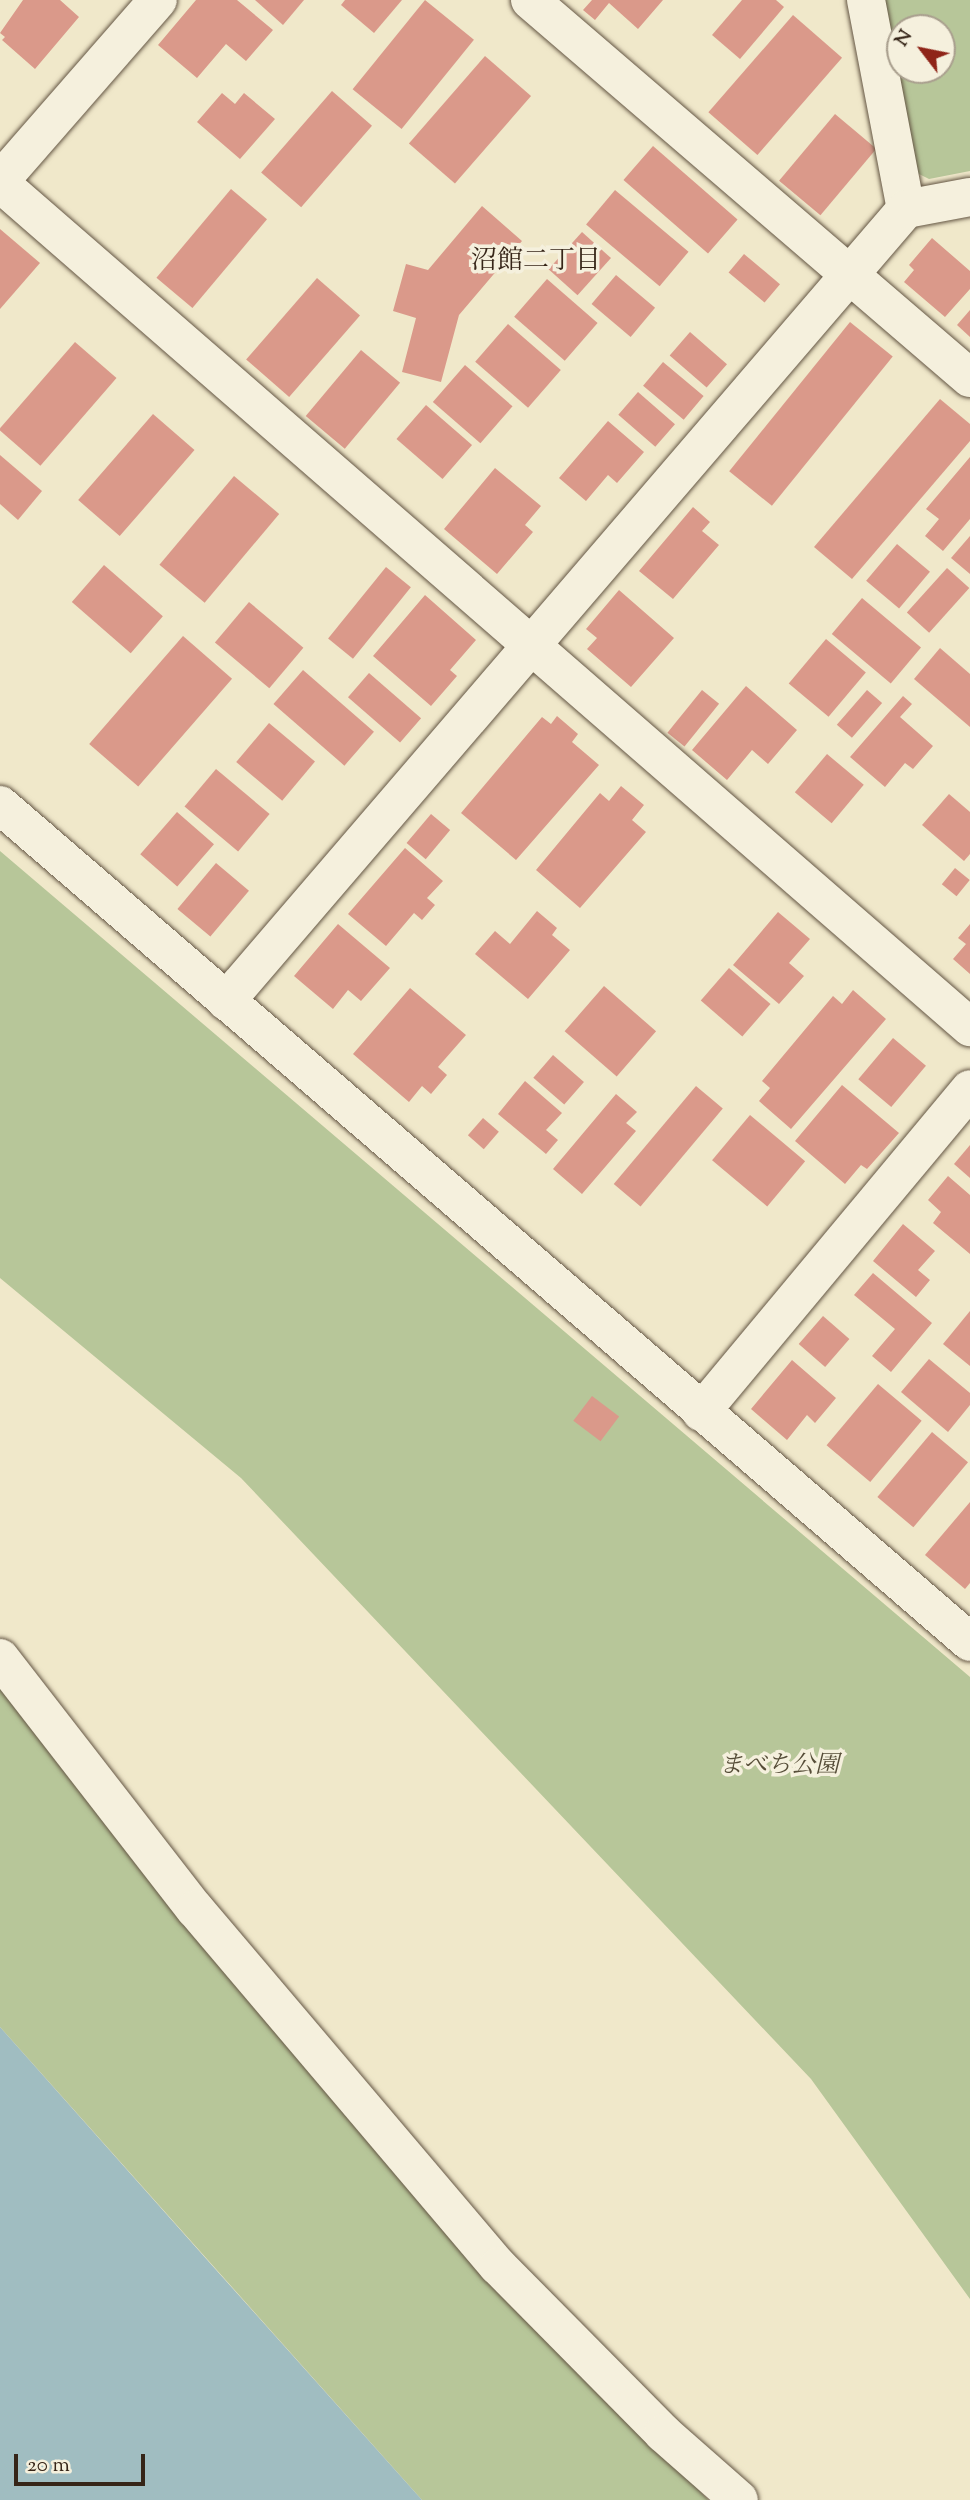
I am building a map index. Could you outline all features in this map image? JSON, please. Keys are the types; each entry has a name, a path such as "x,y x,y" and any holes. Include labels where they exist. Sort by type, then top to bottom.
{"street":[{"path":"158,0 0,182 970,1027"},
{"path":"530,0 970,378"},
{"path":"866,0 906,209"},
{"path":"226,1001 906,209 970,197"},
{"path":"0,806 970,1642"},
{"path":"701,1412 970,1089"},
{"path":"0,1658 195,1909 498,2266 663,2433 739,2500"}],"green space":[{"path":"877,0 970,0 970,171 929,179 911,170 894,84 956,84 956,14 886,14 886,45"},
{"name":"まべち公園","path":"0,851 970,1677 970,2299 811,2079 241,1478 0,1278"},
{"path":"0,1686 181,1920 708,2500 422,2500 0,2027"}],"water":[{"path":"0,2027 209,2262 422,2500 0,2500"}],"building":[{"path":"23,0 60,0 79,17 35,69 2,40 5,37 0,33"},
{"path":"196,0 237,0 273,30 246,61 226,44 197,78 158,45"},
{"path":"255,0 304,0 283,25"},
{"path":"345,0 402,0 374,33 341,5"},
{"path":"425,0 474,40 402,129 353,89"},
{"path":"592,0 663,0 638,29 609,3 595,20 583,10"},
{"path":"742,0 776,0 784,7 740,59 712,35"},
{"path":"793,15 842,58 757,155 708,112"},
{"path":"485,56 531,96 455,184 409,144"},
{"path":"332,91 372,126 301,207 261,173"},
{"path":"222,93 235,104 244,93 275,119 240,159 197,122"},
{"path":"835,114 876,149 820,215 779,181"},
{"path":"653,146 738,219 708,253 623,180"},
{"path":"231,189 267,219 192,308 156,278"},
{"path":"615,190 689,252 660,286 586,224"},
{"path":"482,206 522,241 459,315 441,382 402,372 416,318 393,311 406,264 428,270"},
{"path":"0,229 40,263 0,309"},
{"path":"582,232 611,258 578,295 549,269"},
{"path":"932,238 970,271 970,289 945,317 904,282 914,270 909,265"},
{"path":"744,254 780,284 765,303 729,272"},
{"path":"616,275 655,308 631,337 592,304"},
{"path":"317,278 360,315 289,397 246,360"},
{"path":"547,279 598,323 565,361 514,317"},
{"path":"970,310 970,337 957,325"},
{"path":"850,322 893,357 772,506 729,471"},
{"path":"508,324 561,370 528,408 475,362"},
{"path":"690,332 727,364 707,388 670,355"},
{"path":"75,342 117,378 40,466 0,428"},
{"path":"361,350 400,383 345,449 306,416"},
{"path":"663,362 704,396 684,420 643,386"},
{"path":"465,365 513,406 480,443 433,402"},
{"path":"638,392 675,424 655,447 618,415"},
{"path":"940,399 970,424 970,441 852,579 814,547"},
{"path":"426,405 472,445 443,479 396,439"},
{"path":"153,414 195,450 120,536 78,500"},
{"path":"608,421 644,452 617,483 608,475 586,501 559,478"},
{"path":"0,455 42,491 18,520 0,504"},
{"path":"970,457 970,519 943,551 925,536 939,519 926,509"},
{"path":"495,468 541,506 525,525 533,532 497,574 444,529"},
{"path":"234,476 279,514 205,603 159,565"},
{"path":"693,507 710,522 702,531 719,545 673,599 639,571"},
{"path":"970,536 970,574 951,558"},
{"path":"897,544 930,572 899,608 866,581"},
{"path":"104,565 163,616 131,653 72,602"},
{"path":"386,567 411,587 353,659 328,638"},
{"path":"947,568 969,588 929,633 907,613"},
{"path":"619,590 674,638 631,687 587,649 597,638 586,629"},
{"path":"425,595 476,640 450,670 457,676 431,706 373,656"},
{"path":"862,598 921,647 891,683 832,634"},
{"path":"249,602 303,648 269,688 215,643"},
{"path":"183,636 232,679 138,787 89,744"},
{"path":"826,639 866,672 829,717 789,683"},
{"path":"940,648 970,674 970,727 914,679"},
{"path":"303,670 374,732 344,766 273,704"},
{"path":"369,673 421,718 400,742 348,697"},
{"path":"746,686 797,730 768,764 752,750 727,780 692,750"},
{"path":"702,690 719,704 684,747 667,733"},
{"path":"867,690 882,703 852,738 837,725"},
{"path":"903,696 912,704 900,717 933,746 913,769 905,763 885,787 850,757"},
{"path":"557,716 578,734 572,742 599,765 516,860 461,813 542,717 551,724"},
{"path":"269,723 315,762 282,801 236,762"},
{"path":"827,754 864,785 832,823 795,792"},
{"path":"216,769 270,814 238,852 185,807"},
{"path":"621,786 644,805 632,820 646,832 580,908 536,870 600,793 609,801"},
{"path":"949,794 970,812 970,854 964,861 922,825"},
{"path":"177,812 214,844 177,886 140,854"},
{"path":"431,814 450,830 426,859 407,843"},
{"path":"405,848 443,881 427,898 435,905 422,920 414,913 386,946 348,914"},
{"path":"216,863 249,891 210,937 177,909"},
{"path":"955,868 970,880 957,896 942,884"},
{"path":"537,911 557,928 552,935 570,950 528,999 475,954 495,931 510,944"},
{"path":"778,912 810,939 789,963 804,976 779,1004 733,965"},
{"path":"338,924 390,968 361,1001 348,990 333,1009 294,976"},
{"path":"970,924 970,974 953,959 966,944 958,938"},
{"path":"729,968 771,1004 742,1037 701,1000"},
{"path":"604,986 656,1031 617,1077 565,1031"},
{"path":"410,988 466,1035 438,1067 447,1075 431,1094 422,1086 409,1102 353,1054"},
{"path":"853,990 886,1019 791,1129 759,1101 770,1088 762,1081 833,996 842,1004"},
{"path":"893,1038 926,1066 891,1107 858,1079"},
{"path":"553,1055 584,1082 564,1105 533,1078"},
{"path":"525,1081 562,1113 546,1130 558,1140 546,1154 498,1114"},
{"path":"842,1085 899,1133 867,1169 861,1165 845,1184 795,1141"},
{"path":"696,1086 723,1108 641,1207 614,1184"},
{"path":"616,1094 637,1112 626,1123 636,1131 582,1194 553,1169"},
{"path":"750,1115 805,1161 767,1206 712,1160"},
{"path":"483,1118 499,1132 484,1149 468,1135"},
{"path":"970,1145 970,1178 954,1164"},
{"path":"948,1176 970,1195 970,1254 933,1223 941,1212 928,1200"},
{"path":"903,1224 935,1251 918,1270 930,1280 916,1297 873,1261"},
{"path":"873,1273 932,1323 891,1372 872,1356 895,1329 854,1295"},
{"path":"970,1311 970,1366 943,1344"},
{"path":"823,1316 849,1339 825,1367 799,1344"},
{"path":"929,1359 970,1393 970,1405 948,1432 901,1392"},
{"path":"792,1360 836,1398 815,1423 807,1415 787,1440 751,1409"},
{"path":"878,1384 922,1421 870,1482 827,1445"},
{"path":"592,1396 619,1416 600,1441 573,1421"},
{"path":"932,1432 968,1462 913,1527 877,1497"},
{"path":"970,1502 970,1583 965,1589 925,1555"}],"district":[{"name":"沼館二丁目","path":"536,262"}]}
